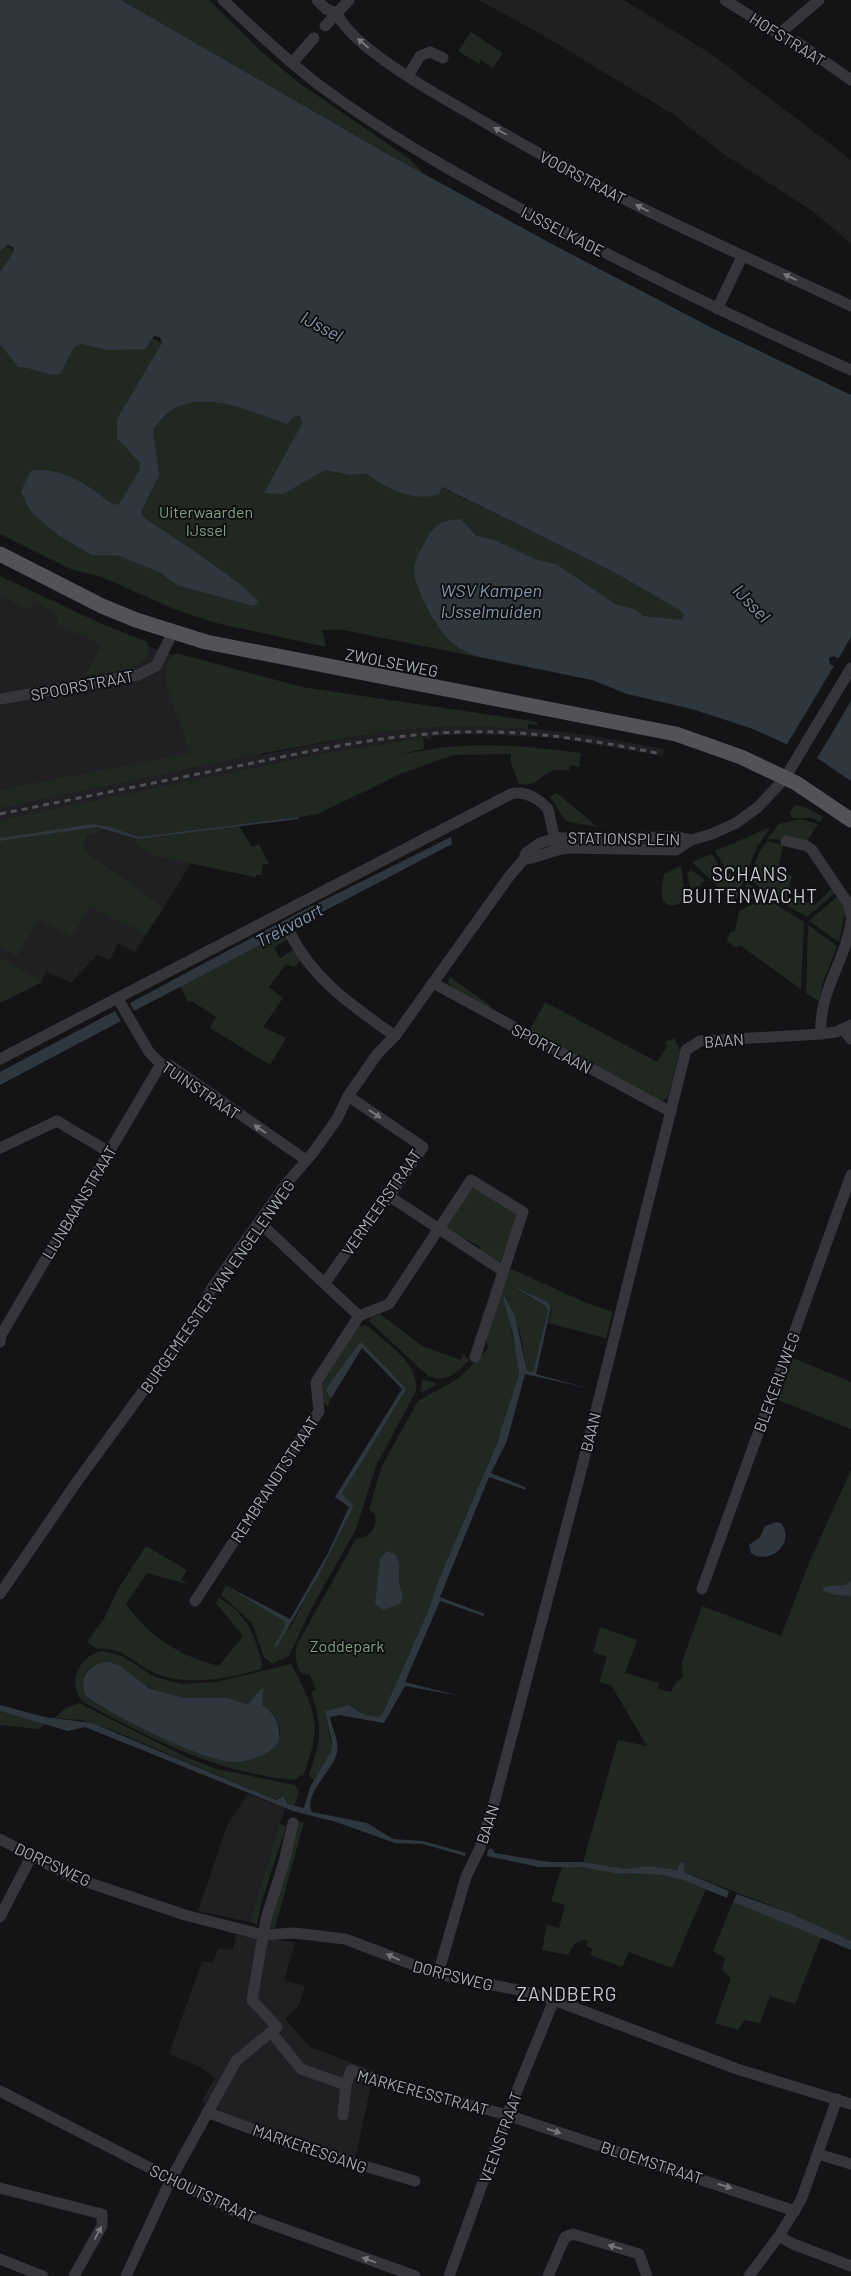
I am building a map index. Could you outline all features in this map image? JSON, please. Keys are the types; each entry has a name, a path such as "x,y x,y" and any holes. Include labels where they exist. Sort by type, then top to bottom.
{"main road":[{"name":"ZWOLSEWEG","path":"0,554 102,606 173,632 237,650 676,734 741,757 785,778 805,788 851,820"}],"street":[{"name":"IJSSELKADE","path":"223,0 292,63 320,85 399,138 499,198 717,309 851,370"},
{"name":"VOORSTRAAT","path":"317,0 326,9 336,13 343,25 382,59 528,147 597,185 742,257 851,306"},
{"path":"325,26 349,0"},
{"name":"HOFSTRAAT","path":"725,0 779,34 797,42 851,80"},
{"path":"779,34 819,0"},
{"path":"292,63 314,38"},
{"path":"408,76 420,56 430,52 443,58"},
{"path":"717,309 742,257"},
{"name":"SPOORSTRAAT","path":"0,699 138,674 156,666 173,632"},
{"name":"STATIONSPLEIN","path":"556,843 671,850 736,823 754,810 785,778 851,668"},
{"path":"0,1059 511,794 527,794 547,807 551,814 556,843"},
{"path":"786,841 807,846 812,850 847,902 851,915"},
{"name":"BURGEMEESTER VAN ENGELENWEG","path":"0,1594 76,1483 198,1315 205,1298 259,1222 353,1099 378,1053 395,1036 508,878 524,859 530,859 556,843"},
{"path":"821,1034 821,1020 827,991 847,939 851,921"},
{"path":"290,933 297,947 321,979 395,1036"},
{"name":"SPORTLAAN","path":"433,983 671,1112"},
{"name":"TUINSTRAAT","path":"118,999 149,1052 161,1064 171,1066 306,1160"},
{"path":"847,1027 851,1039"},
{"name":"BAAN","path":"438,1974 466,1877 480,1848 495,1800 686,1050 694,1043 821,1034 847,1027"},
{"name":"LIJNBAANSTRAAT","path":"0,1342 1,1335 35,1275 161,1064"},
{"name":"VERMEERSTRAAT","path":"325,1283 379,1205 389,1196 423,1147 353,1099"},
{"path":"0,1148 57,1121 109,1152"},
{"name":"BLEKERIJWEG","path":"702,1589 851,1175"},
{"path":"259,1222 358,1316 389,1304 471,1180 524,1212 475,1357"},
{"path":"389,1196 503,1271"},
{"name":"REMBRANDTSTRAAT","path":"195,1601 319,1411 316,1382 358,1316"},
{"path":"126,2276 171,2178 236,2061 277,2027 252,2000 268,1907 284,1862 293,1823"},
{"name":"DORPSWEG","path":"0,1839 72,1877 185,1915 263,1935 294,1934 345,1939 438,1974 523,1991 554,2000 737,2069 851,2104"},
{"path":"0,1917 32,1855"},
{"name":"VEENSTRAAT","path":"449,2276 508,2115 554,2000"},
{"path":"271,2032 301,2069 346,2085 343,2115"},
{"name":"MARKERESSTRAAT","path":"346,2085 351,2070 371,2078 508,2115"},
{"name":"SCHOUTSTRAAT","path":"0,2091 234,2211 414,2276"},
{"path":"749,2276 795,2211 838,2099"},
{"name":"MARKERESGANG","path":"207,2112 294,2144 415,2181"},
{"name":"BLOEMSTRAAT","path":"508,2115 795,2211"},
{"path":"818,2154 851,2164"},
{"path":"0,2188 102,2214 102,2226 74,2276"},
{"path":"548,2276 565,2237 573,2234 639,2254 647,2276"},
{"path":"779,2236 793,2244 851,2266"},
{"path":"0,2259 42,2276"}],"shaded area":[{"path":"479,0 624,0 714,56 851,160 851,244 814,212 725,155 674,115 546,37"},
{"path":"0,581 136,642 201,664 261,755 386,731 458,726 536,729 587,735 664,749 663,756 556,738 471,734 431,736 431,741 423,737 396,741 251,769 135,952 118,943 110,960 97,955 71,983 47,972 40,982 0,1000"},
{"path":"248,1794 285,1808 250,1922 198,1911 227,1826"},
{"path":"236,1935 295,1942 284,1980 305,1986 298,2007 285,2019 310,2047 374,2071 355,2160 267,2131 201,2102 215,2078 200,2067 169,2054 202,1961 212,1963 219,1948 233,1950"}],"green space":[{"path":"121,0 209,0 264,54 299,83 411,160 426,176"},
{"path":"471,32 503,53 493,68 481,60 479,64 458,51"},
{"name":"Uiterwaarden IJssel","path":"0,242 154,339 295,415 617,574 820,688 758,729 597,681 343,630 322,630 326,647 216,623 174,609 102,577 73,570 0,534"},
{"path":"0,576 102,624 147,642 148,652 144,659 127,668 86,675 102,645 56,624 59,615 35,601 28,610 2,596 0,599"},
{"path":"176,653 302,687 519,719 537,722 537,725 528,724 528,729 458,726 386,731 238,758 0,808 0,790 190,753 167,686 166,673 169,662"},
{"path":"423,737 424,749 391,756 469,745 507,746 581,753 579,767 570,765 569,771 552,771 533,783 519,784 511,763 511,754 453,755 400,774 318,814 139,837 93,824 0,838 0,820 324,754"},
{"path":"557,793 596,826 601,828 566,821 550,797"},
{"path":"795,805 805,807 823,817 820,822 812,818 792,818 790,812"},
{"path":"800,819 818,824 807,841 767,839 779,824"},
{"path":"239,826 252,847 259,844 269,864 262,865 262,875 254,877 156,856 144,850 135,842 136,840"},
{"path":"771,827 757,847 745,876 725,868 715,851"},
{"path":"87,828 103,828 99,833 86,835 83,850 164,908 146,934 90,907 72,936 38,919 17,956 0,947 0,841"},
{"path":"767,841 783,845 778,872 792,876 787,897 816,904 832,888 835,893 807,917 769,895 749,879 760,851"},
{"path":"712,854 722,871 744,880 737,898 732,900 692,862"},
{"path":"681,866 685,897 679,904 667,904 662,896 664,874"},
{"path":"690,869 705,880 699,886 691,889 687,875"},
{"path":"747,882 761,894 741,903"},
{"path":"838,896 845,913 839,942 809,921"},
{"path":"765,898 804,922 801,989 741,946 734,947 727,941 730,932 735,931 739,911"},
{"path":"808,925 837,946 822,985 819,1001 806,993"},
{"path":"286,931 289,938 274,948 280,958 294,949 300,961 294,967 286,964 269,987 283,998 263,1027 286,1038 270,1065 210,1028 216,1017 192,1001 188,1002 180,986"},
{"path":"0,958 43,982 0,1003"},
{"path":"450,977 492,1007 490,1008 451,988 448,982"},
{"path":"545,1002 657,1062 667,1046 665,1042 674,1038 680,1050 668,1097 662,1101 530,1030"},
{"path":"475,1187 517,1215 500,1262 481,1253 480,1247 467,1239 462,1240 446,1230 446,1225 470,1188"},
{"name":"Zoddepark","path":"512,1269 584,1302 613,1312 606,1338 548,1323 552,1309 549,1304 508,1285 544,1305 548,1310 533,1372 527,1371 520,1332 506,1295 503,1295 517,1355 519,1374 500,1435 439,1579 429,1609 382,1715 379,1717 365,1715 348,1705 325,1711 332,1748 329,1757 314,1781 309,1775 316,1753 319,1734 315,1704 311,1692 316,1689 310,1675 301,1673 296,1660 297,1645 356,1539 365,1537 374,1528 375,1515 369,1509 382,1466 418,1401 459,1378 489,1348 484,1338 508,1270"},
{"path":"380,1314 422,1346 461,1360 463,1354 469,1360 456,1373 446,1378 428,1376 369,1321 371,1317"},
{"path":"366,1325 407,1362 412,1371 416,1391 376,1466 356,1529 311,1609 289,1656 272,1664 264,1657 252,1623 221,1595 226,1585 285,1622 289,1629 326,1562 354,1506 342,1494 406,1390 405,1386 359,1343 327,1389 332,1397 327,1407 322,1399 319,1383 357,1327"},
{"path":"793,1358 851,1382 851,1429 778,1400"},
{"path":"422,1379 435,1383 436,1385 421,1392"},
{"path":"851,1470 851,1941 790,1913 684,1872 685,1862 681,1861 677,1870 649,1866 626,1869 583,1862 618,1740 647,1746 611,1685 599,1682 607,1657 593,1652 600,1627 637,1640 625,1673 659,1683 658,1689 671,1692 674,1685 683,1677 682,1662 702,1606 781,1636 809,1563"},
{"path":"146,1546 187,1570 181,1579 187,1584 147,1573 126,1604 145,1627 179,1651 219,1666 243,1636 216,1603 219,1598 239,1613 249,1626 262,1664 261,1669 236,1676 209,1680 169,1678 149,1670 121,1653 114,1650 97,1649 87,1642 105,1617 118,1589"},
{"path":"103,1651 122,1656 155,1677 182,1684 216,1682 291,1664 306,1694 314,1718 313,1743 303,1776 300,1775 296,1780 268,1776 213,1762 161,1742 85,1703 79,1696 76,1680 81,1664 95,1653","holes":["119,1666 141,1684 158,1692 176,1697 224,1700 248,1704 264,1689 262,1704 274,1716 279,1728 278,1738 272,1747 250,1759 221,1760 198,1752 132,1722 86,1696 84,1675 90,1667"]},
{"path":"79,1703 184,1756 216,1769 295,1785 299,1792 294,1807 285,1802 286,1798 281,1796 276,1800 119,1733 82,1720 54,1718 66,1708"},
{"path":"0,1711 44,1724 40,1729 0,1725"},
{"path":"296,1822 304,1822 275,1928 267,1926"},
{"path":"280,1823 286,1827 261,1903 257,1924 250,1922"},
{"path":"562,1867 582,1867 627,1874 661,1875 683,1880 706,1889 672,1968 629,1952 622,1967 590,1955 593,1949 586,1946 588,1941 583,1940 574,1944 568,1955 542,1950 547,1925 559,1928 565,1905 551,1901"},
{"path":"733,1902 822,1936 795,2004 770,1996 760,2023 745,2020 738,2030 715,2023 731,1978 722,1970 725,1958 713,1951"}],"water":[{"path":"0,0 121,0 391,156 550,243 716,330 851,395 851,666 834,656 829,658 830,664 851,676 851,781 817,758 753,729 692,709 627,694 592,680 476,656 456,646 439,628 427,607 417,586 414,570 418,556 432,531 443,522 461,519 476,536 495,540 537,560 556,564 615,604 634,609 643,616 681,620 684,615 680,610 617,574 442,487 439,494 420,497 391,489 366,473 351,475 325,470 283,494 264,493 303,422 299,416 293,417 288,424 232,406 203,402 189,403 172,410 153,429 159,475 141,512 143,517 240,584 259,602 254,606 179,586 159,572 117,555 92,555 61,537 36,517 28,507 21,491 31,471 53,471 69,476 115,505 120,503 139,471 140,463 117,438 117,419 162,343 160,337 154,336 145,349 108,350 80,344 74,347 60,374 55,375 18,367 0,344 0,272 14,252 13,247 8,245 0,251"},
{"path":"298,817 299,819 138,839 97,827 0,841 0,838 93,824 139,837"},
{"name":"Trekvaart","path":"451,837 452,844 134,1011 130,1003 296,914"},
{"path":"115,1011 121,1021 0,1085 0,1072"},
{"path":"508,1284 547,1302 551,1307 536,1374 587,1388 525,1374 507,1441 491,1473 525,1487 526,1490 489,1477 440,1597 485,1614 483,1616 440,1601 405,1682 460,1696 405,1686 384,1723 339,1715 330,1717 337,1741 336,1756 314,1791 310,1806 312,1812 367,1823 393,1839 423,1841 466,1853 465,1856 423,1844 395,1843 336,1822 293,1811 85,1727 68,1731 0,1711 0,1705 45,1717 92,1723 276,1800 284,1796 287,1804 304,1808 310,1787 331,1752 332,1743 325,1711 348,1705 365,1715 379,1717 382,1715 429,1609 439,1579 497,1443 519,1374 513,1334 503,1299 504,1294 515,1316 527,1371 533,1372 548,1310 544,1305"},
{"path":"359,1343 362,1343 406,1390 342,1494 354,1506 318,1577 276,1648 274,1646 285,1626 285,1622 229,1587 290,1619 329,1551 349,1507 335,1497 402,1389 362,1348 332,1397 329,1396 326,1389"},
{"path":"776,1522 781,1523 785,1531 783,1545 779,1550 766,1557 751,1553 749,1545 760,1537 765,1526"},
{"path":"387,1551 395,1554 398,1561 402,1601 400,1604 383,1610 375,1604 380,1559"},
{"path":"851,1581 851,1596 835,1595 822,1590 824,1587 846,1585"},
{"path":"108,1662 120,1666 150,1689 184,1698 226,1698 248,1704 261,1689 264,1689 262,1704 277,1722 279,1739 271,1750 258,1757 246,1761 233,1762 200,1754 179,1746 136,1725 86,1696 83,1683 87,1672 95,1665"},
{"path":"491,1848 495,1853 549,1862 583,1862 626,1869 649,1866 677,1870 681,1861 685,1863 684,1872 729,1891 727,1898 683,1880 661,1875 615,1873 582,1867 539,1867 487,1856 488,1850"},
{"path":"737,1894 790,1913 851,1941 851,1950 733,1902"}],"pier":[{"path":"851,637 851,669 837,661"},
{"path":"835,664 851,673 851,701 816,760 786,746"}],"railway":[{"path":"0,814 321,749 434,733 487,732 536,734 584,740 657,753"}],"district":[{"name":"SCHANS BUITENWACHT","path":"750,884"},
{"name":"ZANDBERG","path":"567,1993"}],"water label":[{"name":"IJssel","path":"322,326"},
{"name":"WSV Kampen IJsselmuiden","path":"491,600"},
{"name":"IJssel","path":"752,603"}]}
